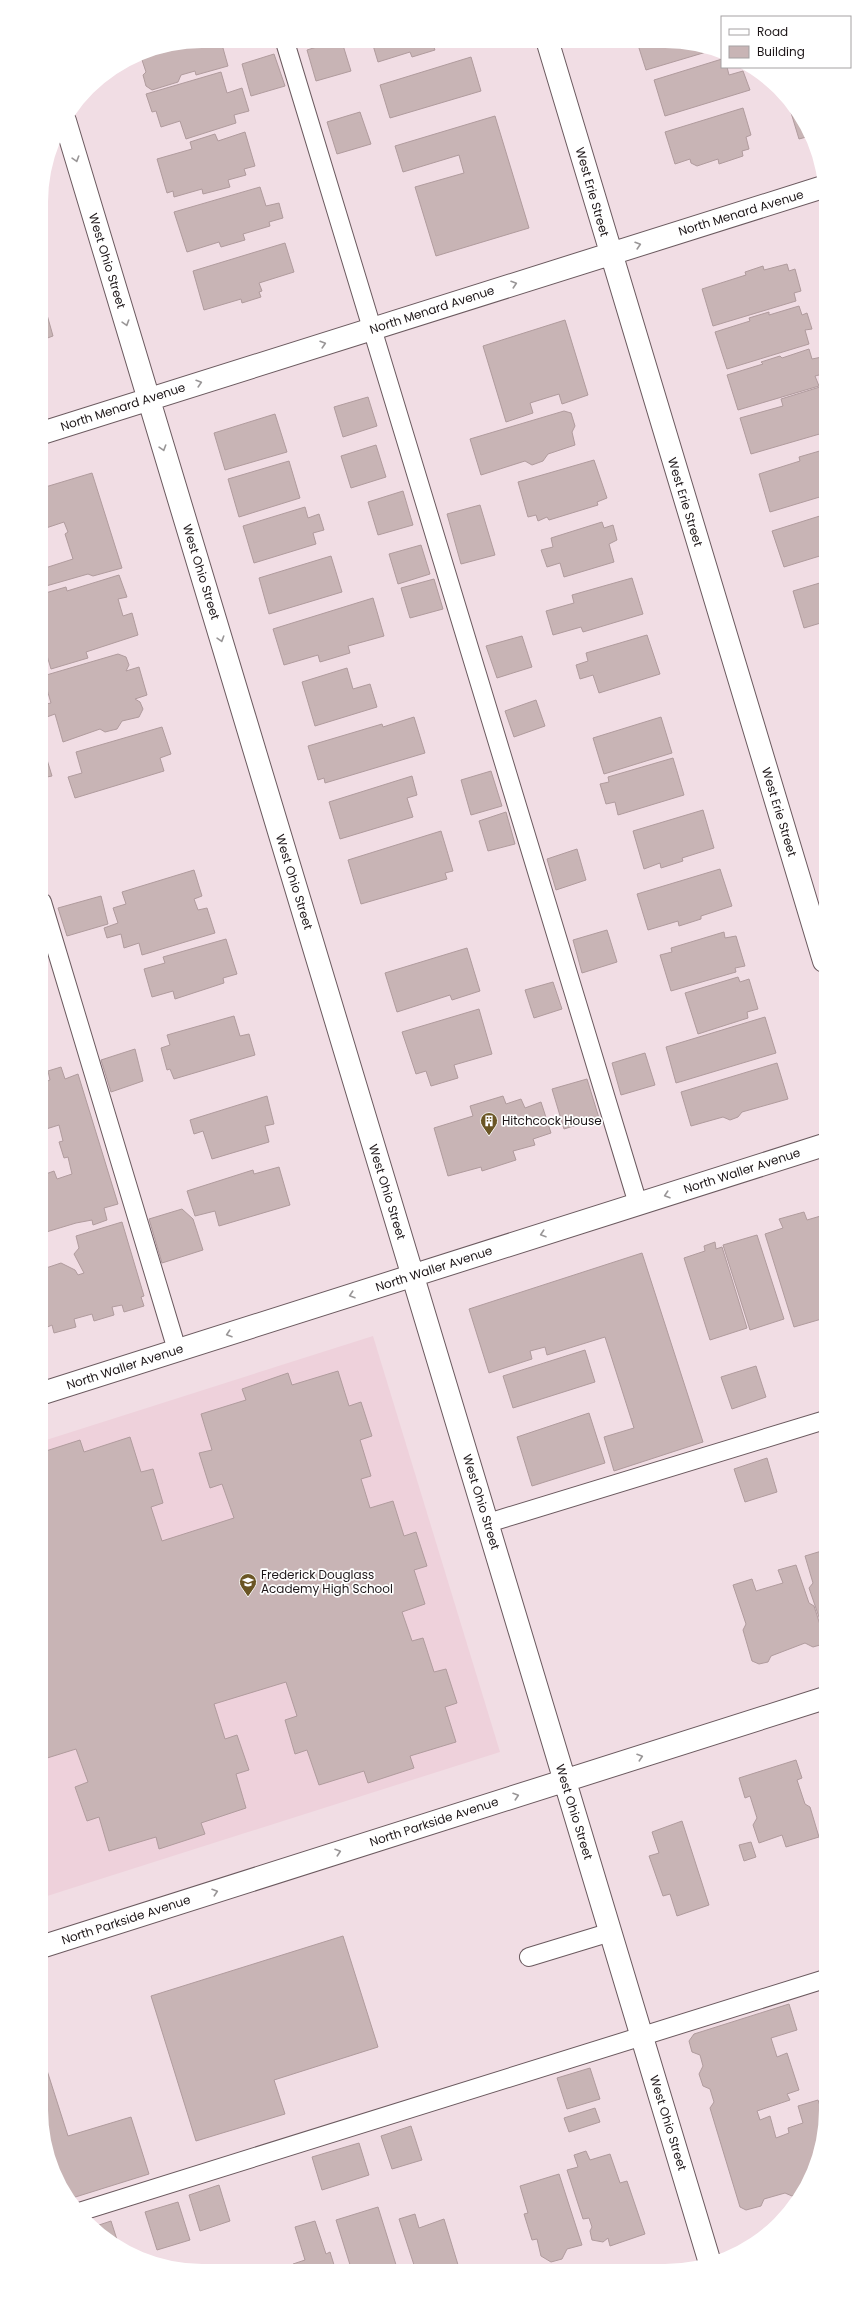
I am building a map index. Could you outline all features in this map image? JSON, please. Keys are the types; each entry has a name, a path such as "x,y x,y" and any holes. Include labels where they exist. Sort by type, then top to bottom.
{"street":[{"name":"West Erie Street","path":"549,48 610,254 819,944"},
{"name":"West Ohio Street","path":"67,128 708,2258"},
{"name":"North Menard Avenue","path":"48,431 819,188"},
{"name":"North Waller Avenue","path":"48,1391 819,1147"},
{"name":"North Parkside Avenue","path":"48,1945 819,1700"}],"lane":[{"path":"287,48 638,1204"},
{"path":"48,922 177,1350"},
{"path":"488,1523 819,1422"},
{"path":"529,1957 611,1932"},
{"path":"85,2210 819,1981"}],"shaded area":[{"name":"Frederick Douglass Academy High School","path":"373,1336 500,1752 48,1896 48,1439"}],"building":[{"path":"192,48 223,48 228,66 196,75 195,71 181,75 178,82 152,90 146,86 143,75 146,72 142,60 162,53"},
{"path":"314,48 344,48 351,71 316,81 307,50"},
{"path":"374,48 434,48 435,50 412,57 410,52 378,62"},
{"path":"639,48 675,48 704,53 646,70"},
{"path":"274,54 285,86 251,96 242,64"},
{"path":"471,57 481,91 390,118 380,85"},
{"path":"721,59 721,68 727,68 729,75 743,71 750,90 665,116 654,80"},
{"path":"221,72 227,93 242,88 249,111 234,115 236,123 186,139 180,121 161,127 156,111 152,112 146,94"},
{"path":"743,108 751,135 746,137 749,149 742,151 743,156 719,164 718,159 697,166 691,163 690,159 675,164 665,132"},
{"path":"360,112 371,144 337,154 327,122"},
{"path":"792,115 805,137 799,139"},
{"path":"495,116 529,228 436,256 415,187 464,173 459,155 403,172 395,146"},
{"path":"245,132 255,166 244,169 246,175 228,180 230,187 203,194 202,189 174,197 173,191 167,193 157,159 192,149 190,142 215,134 218,141"},
{"path":"260,187 266,206 279,203 283,218 269,222 270,226 243,234 245,240 221,247 219,242 187,252 174,212"},
{"path":"285,243 294,272 259,283 262,291 259,292 261,297 242,303 241,299 204,310 193,271"},
{"path":"787,264 789,271 795,269 801,291 794,293 796,301 713,326 702,289 746,275 745,272 763,266 764,270"},
{"path":"799,306 802,315 807,313 812,329 805,330 809,344 727,369 715,332 750,321 749,318 769,312 769,315"},
{"path":"48,318 53,336 48,338"},
{"path":"565,320 588,395 562,404 559,394 530,403 533,413 506,422 483,346"},
{"path":"809,349 812,359 819,358 819,375 815,376 819,386 738,410 727,375 763,364 761,362 780,356 782,358"},
{"path":"819,387 819,434 751,454 740,418 783,406 781,399"},
{"path":"368,397 377,426 343,437 334,407"},
{"path":"564,411 571,413 575,426 572,432 575,445 548,454 543,461 532,465 525,461 481,475 470,439"},
{"path":"275,414 287,452 225,470 214,433"},
{"path":"376,445 386,477 351,488 341,456"},
{"path":"819,451 819,497 770,512 759,474 800,461 799,457"},
{"path":"594,460 607,498 597,502 598,505 549,520 547,517 538,521 536,515 528,517 518,482"},
{"path":"289,461 300,498 239,517 228,479"},
{"path":"92,473 122,568 93,576 88,574 48,585 48,567 73,559 65,534 68,532 64,522 48,527 48,486"},
{"path":"403,491 413,525 378,535 368,502"},
{"path":"480,505 495,555 461,564 447,514"},
{"path":"305,507 308,518 319,514 324,530 313,533 316,544 254,563 243,526"},
{"path":"819,516 819,556 784,567 772,531"},
{"path":"602,522 604,528 613,525 617,540 609,544 614,562 564,577 560,563 547,567 541,550 553,547 551,538"},
{"path":"421,545 430,574 398,584 389,554"},
{"path":"331,556 342,592 269,614 259,578"},
{"path":"119,575 127,597 118,599 123,616 132,613 138,635 86,652 88,658 51,669 48,659 48,592 66,587 67,591"},
{"path":"632,578 643,614 583,632 581,627 553,635 546,611 574,603 572,595"},
{"path":"434,579 443,609 410,618 401,588"},
{"path":"819,583 819,624 804,628 793,591"},
{"path":"373,598 384,636 348,646 350,653 320,662 318,655 284,665 273,629"},
{"path":"647,635 660,674 599,693 593,675 580,679 576,665 588,661 586,653"},
{"path":"522,636 532,667 497,678 486,646"},
{"path":"118,654 126,657 129,665 126,671 139,667 147,695 135,699 140,702 143,709 139,717 122,721 117,729 105,732 100,729 63,742 55,714 48,717 48,704 51,703 48,693 48,675"},
{"path":"347,668 353,689 370,684 377,707 315,726 302,682"},
{"path":"536,700 545,726 514,737 505,711"},
{"path":"414,717 425,753 325,783 324,778 318,780 308,746 382,724 383,727"},
{"path":"661,717 672,753 604,774 593,738"},
{"path":"162,727 171,754 160,758 164,771 75,798 68,777 82,773 76,752"},
{"path":"673,758 684,795 618,815 615,802 606,804 600,784 609,782 608,777"},
{"path":"48,763 52,776 48,777"},
{"path":"491,771 502,806 471,815 461,780"},
{"path":"412,776 417,795 407,798 413,817 340,839 329,802"},
{"path":"703,810 714,848 682,858 683,861 661,868 660,863 644,869 633,831"},
{"path":"506,812 515,844 488,851 479,821"},
{"path":"441,831 453,871 445,873 447,879 361,904 348,860"},
{"path":"577,849 586,880 556,890 547,859"},
{"path":"720,869 732,906 701,916 701,919 679,926 678,921 648,930 637,894"},
{"path":"194,870 202,896 194,899 198,910 207,908 215,933 142,955 139,943 124,948 121,934 107,938 104,928 118,923 113,908 126,904 122,892"},
{"path":"101,896 108,924 67,936 58,908"},
{"path":"607,930 617,962 582,973 573,940"},
{"path":"724,932 725,938 736,936 745,966 735,968 736,972 671,991 660,955 672,952 671,948"},
{"path":"226,939 237,974 223,978 224,983 175,999 173,991 152,997 144,969 165,963 163,957"},
{"path":"467,948 480,991 452,1000 450,995 397,1012 385,973"},
{"path":"738,977 740,982 749,979 758,1009 747,1012 748,1018 698,1034 685,993"},
{"path":"553,982 562,1009 534,1018 525,990"},
{"path":"479,1009 492,1054 454,1065 458,1078 431,1086 426,1071 416,1074 402,1032"},
{"path":"234,1016 240,1036 249,1034 255,1055 174,1079 170,1069 167,1070 161,1048 170,1045 167,1035"},
{"path":"765,1017 776,1053 676,1083 666,1047"},
{"path":"135,1049 143,1081 111,1092 101,1060"},
{"path":"645,1053 655,1085 621,1095 612,1063"},
{"path":"777,1063 788,1099 742,1112 738,1117 730,1120 723,1117 691,1126 681,1092"},
{"path":"61,1067 65,1079 78,1074 118,1204 104,1208 107,1220 93,1225 92,1220 76,1223 48,1231 48,1173 54,1171 57,1179 72,1174 68,1157 64,1158 59,1142 63,1141 59,1125 48,1128 48,1081 50,1080 48,1071"},
{"path":"587,1079 599,1118 564,1129 552,1089"},
{"path":"267,1096 274,1124 265,1126 269,1142 212,1159 203,1131 194,1134 190,1120"},
{"name":"Hitchcock House","path":"503,1096 506,1104 521,1099 525,1108 541,1102 551,1133 533,1139 535,1145 513,1151 516,1160 482,1171 481,1167 448,1176 434,1128 473,1116 470,1106"},
{"path":"279,1167 290,1205 219,1226 215,1211 195,1216 187,1191 253,1170 254,1174"},
{"path":"182,1209 193,1219 203,1250 162,1263 149,1219"},
{"path":"804,1212 807,1220 819,1216 819,1320 794,1327 765,1234 783,1228 779,1219"},
{"path":"122,1222 144,1296 141,1297 144,1306 124,1312 122,1305 112,1307 114,1315 94,1321 92,1314 74,1319 76,1327 54,1333 52,1325 48,1327 48,1267 61,1263 75,1270 78,1275 84,1273 74,1254 79,1248 76,1236"},
{"path":"757,1235 784,1319 750,1330 723,1245"},
{"path":"715,1242 716,1249 722,1247 747,1328 710,1340 684,1258 705,1251 704,1246"},
{"path":"642,1253 703,1442 614,1471 604,1437 634,1428 605,1337 547,1355 545,1347 530,1351 532,1359 489,1373 469,1309"},
{"path":"585,1350 595,1382 513,1408 503,1376"},
{"path":"756,1366 766,1397 732,1409 721,1377"},
{"name":"Frederick Douglass Academy High School","path":"338,1371 349,1406 361,1402 372,1436 360,1440 371,1476 361,1479 370,1508 393,1501 404,1536 416,1532 427,1566 414,1570 425,1604 402,1612 412,1641 423,1638 434,1672 446,1669 457,1703 445,1707 456,1742 410,1756 414,1768 368,1783 364,1771 319,1785 307,1750 295,1754 285,1720 297,1716 286,1682 214,1704 225,1739 237,1735 249,1770 236,1774 246,1808 201,1823 205,1834 159,1849 156,1837 109,1851 99,1817 87,1821 75,1787 88,1782 76,1749 48,1758 48,1450 80,1440 84,1452 130,1437 141,1472 153,1469 163,1503 151,1507 162,1541 234,1518 222,1484 210,1488 199,1453 212,1450 201,1414 246,1400 242,1389 288,1373 292,1385"},
{"path":"589,1413 605,1463 532,1486 517,1437"},
{"path":"767,1458 777,1492 745,1502 734,1469"},
{"path":"819,1552 819,1617 809,1588 813,1583 805,1556"},
{"path":"796,1565 809,1603 814,1606 819,1622 819,1645 813,1647 805,1643 771,1656 768,1662 759,1664 752,1661 743,1630 746,1624 733,1585 752,1579 756,1591 783,1583 778,1570"},
{"path":"796,1760 802,1778 797,1780 805,1804 810,1807 819,1837 786,1847 782,1835 759,1843 753,1825 757,1818 750,1796 745,1798 739,1778"},
{"path":"682,1821 709,1905 677,1916 670,1894 663,1896 649,1856 659,1853 652,1832"},
{"path":"751,1842 756,1857 744,1861 739,1845"},
{"path":"343,1936 378,2047 274,2080 285,2114 196,2141 151,1996"},
{"path":"789,2004 797,2030 771,2038 777,2057 787,2053 799,2090 787,2094 790,2100 757,2111 760,2120 770,2116 776,2138 789,2133 788,2128 803,2123 798,2106 818,2100 819,2120 814,2150 803,2178 792,2196 785,2193 764,2199 761,2206 746,2210 740,2207 710,2108 714,2102 710,2089 703,2086 699,2074 703,2066 700,2055 692,2052 689,2041 694,2034"},
{"path":"590,2068 600,2099 567,2109 557,2078"},
{"path":"48,2074 68,2136 131,2117 149,2174 75,2197 64,2178 53,2150 48,2120"},
{"path":"595,2108 600,2122 569,2132 564,2118"},
{"path":"411,2126 422,2160 392,2169 381,2136"},
{"path":"359,2143 369,2175 322,2190 312,2157"},
{"path":"586,2151 590,2160 610,2154 620,2183 627,2181 645,2234 610,2246 608,2238 603,2242 592,2240 590,2231 592,2227 589,2218 583,2219 567,2170 578,2167 574,2155"},
{"path":"559,2174 582,2245 567,2249 562,2259 551,2262 541,2256 537,2239 532,2240 524,2214 528,2213 520,2186"},
{"path":"219,2185 230,2221 200,2231 189,2195"},
{"path":"178,2202 190,2240 157,2250 145,2212"},
{"path":"378,2207 396,2264 350,2264 336,2220"},
{"path":"415,2214 419,2228 444,2219 458,2264 414,2264 399,2219"},
{"path":"111,2221 116,2238 108,2232 100,2225"},
{"path":"315,2221 326,2254 330,2252 334,2264 293,2264 305,2260 295,2227"}],"place":[{"name":"Hitchcock House","path":"489,1136"},
{"name":"Frederick Douglass Academy High School","path":"248,1597"}]}
